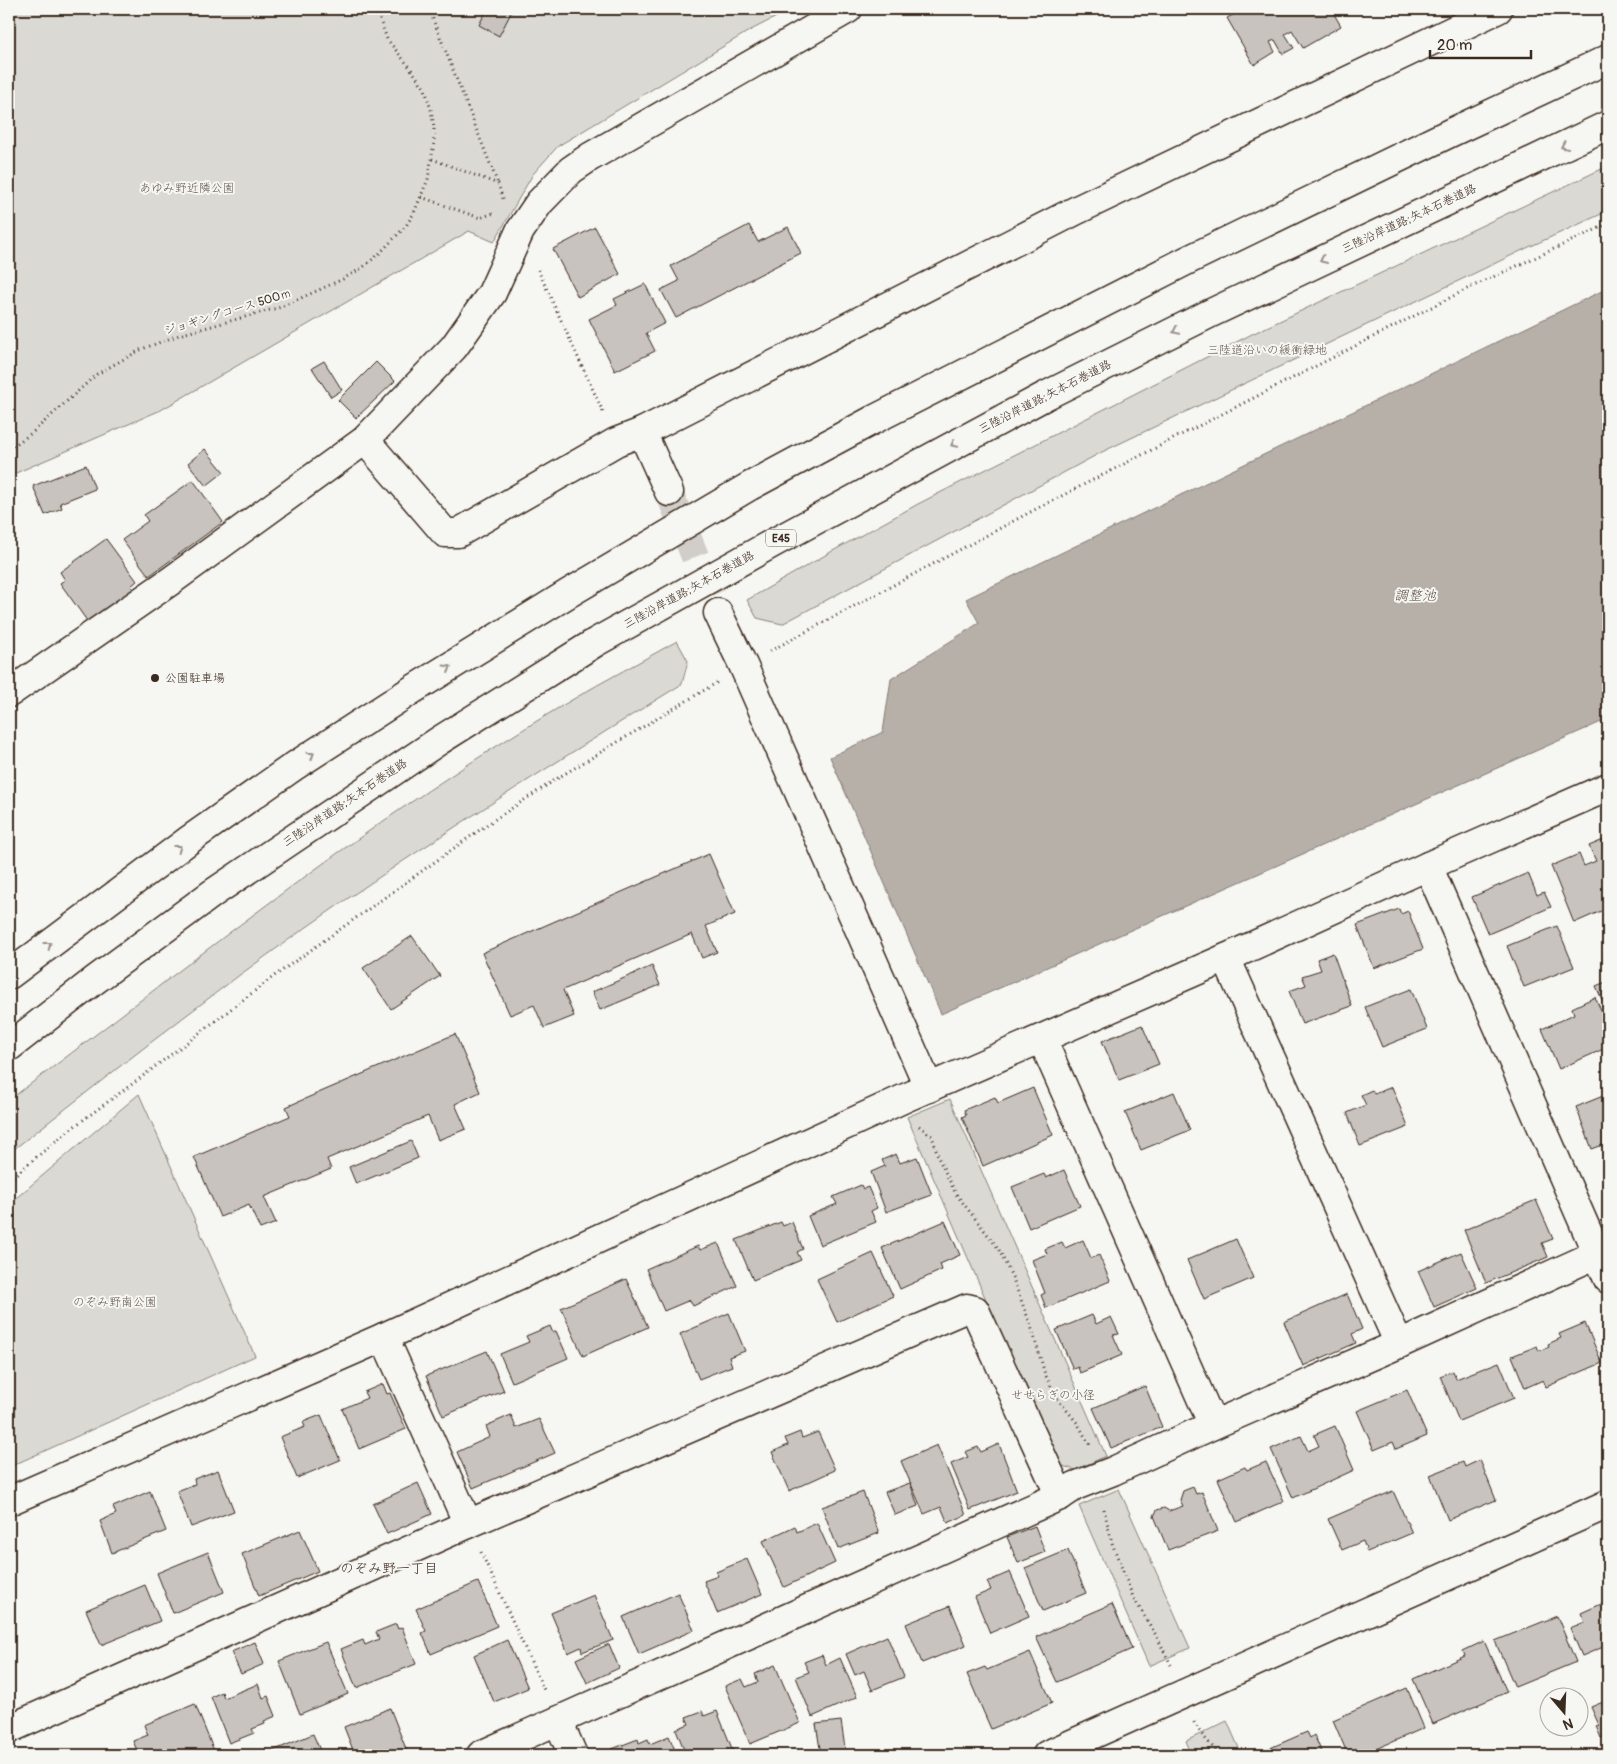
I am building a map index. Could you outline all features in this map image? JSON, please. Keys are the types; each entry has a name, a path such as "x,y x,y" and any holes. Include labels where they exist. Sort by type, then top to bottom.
{"main road":[{"path":"9,693 180,574 365,440 454,347 492,293 520,231 539,203 577,166 848,9"},
{"path":"365,440 445,533 458,533 616,442 642,432 1077,210 1498,9"},
{"path":"9,975 188,840 293,767 412,690 569,593 742,491 872,420 1188,260 1608,58"},
{"name":"三陸沿岸道路;矢本石巻道路","path":"9,1047 94,980 213,892 440,740 596,642 876,486 1045,396 1220,309 1608,125"},
{"path":"642,432 669,492"},
{"path":"718,613 743,665 917,1093"},
{"path":"9,1501 384,1337 917,1093 1226,958 1608,787"},
{"path":"1428,866 1603,1252 1608,1278"},
{"path":"1226,958 1399,1344"},
{"path":"1042,1039 1213,1424"},
{"path":"481,1755 1060,1496 1075,1486 1213,1424 1399,1344 1603,1252"},
{"path":"9,1729 468,1524 967,1308 975,1310 1060,1496"},
{"path":"384,1337 468,1524"},
{"path":"1047,1755 1608,1504"},
{"path":"558,1721 573,1755"}],"path":[{"name":"ジョギングコース 500ｍ","path":"9,450 33,432 98,374 142,349 179,335 281,307 343,279 362,268 378,255 406,226 414,214 428,179 434,143 434,127 425,90 387,39 376,9"},
{"path":"429,9 503,201"},
{"path":"432,160 498,184"},
{"path":"421,197 480,218 497,212"},
{"path":"9,1180 68,1131 266,983 488,824 561,776 717,683 743,665 1045,505 1469,288 1608,224"},
{"path":"520,231 616,442"},
{"path":"917,1093 917,1124 932,1136 956,1194 998,1248 1013,1279 1031,1326 1045,1374 1056,1397 1078,1424 1088,1444 1088,1461 1105,1510 1112,1543 1133,1597 1157,1637 1174,1671"},
{"path":"468,1524 558,1721"},
{"path":"1191,1717 1196,1727 1219,1755"}],"green space":[{"name":"あゆみ野近隣公園","path":"9,9 792,9 749,31 558,146 533,174 494,242 469,231 161,410 9,476"},
{"name":"三陸道沿いの緩衝緑地","path":"1608,166 1608,211 1102,452 782,624 757,618 747,600 918,504 1252,334"},
{"path":"677,641 688,661 682,684 459,824 295,935 183,1018 9,1153 9,1100 240,924 382,822 546,715"},
{"name":"のぞみ野南公園","path":"139,1094 255,1356 9,1467 9,1204"},
{"name":"せせらぎの小径","path":"950,1099 1106,1456 1075,1470 1057,1464 907,1117"},
{"path":"1119,1489 1190,1648 1149,1666 1079,1506"},
{"path":"1227,1721 1242,1755 1192,1755 1186,1741"}],"water":[{"name":"調整池","path":"1608,288 1608,719 941,1014 830,757 883,732 891,679 979,623 966,599"}],"building":[{"path":"487,9 513,9 499,36 479,25"},
{"path":"1244,9 1331,9 1341,26 1303,48 1292,30 1285,34 1294,48 1283,54 1275,40 1270,42 1275,52 1254,65 1227,18"},
{"path":"749,225 758,242 788,227 801,253 676,318 661,290 679,281 671,266"},
{"path":"595,227 620,274 578,297 553,249"},
{"path":"645,284 665,323 646,333 655,351 615,371 589,319 617,305 614,299"},
{"path":"324,361 342,390 331,397 312,368"},
{"path":"376,362 395,381 356,418 338,400"},
{"path":"205,449 224,472 206,486 188,463"},
{"path":"86,465 95,489 60,503 62,508 45,515 33,486"},
{"path":"193,480 223,522 149,576 122,540 148,521 144,515"},
{"path":"106,539 137,581 131,586 136,592 90,625 60,583 65,580 60,572"},
{"path":"1608,838 1608,908 1574,923 1551,866 1579,854 1584,866 1596,861 1589,846"},
{"path":"709,854 735,914 706,926 717,952 702,958 692,934 563,990 574,1016 544,1028 534,1005 510,1015 482,953"},
{"path":"1528,873 1537,895 1544,892 1551,907 1488,934 1472,897"},
{"path":"1399,909 1401,914 1408,911 1423,949 1374,968 1357,925"},
{"path":"1557,926 1574,967 1524,987 1507,946"},
{"path":"412,936 440,976 391,1009 363,968"},
{"path":"1333,953 1352,1006 1302,1024 1289,991 1306,985 1302,976 1321,970 1317,959"},
{"path":"652,966 660,985 600,1010 592,992"},
{"path":"1608,981 1608,1010 1607,1011 1596,986"},
{"path":"1411,989 1427,1029 1382,1047 1365,1007"},
{"path":"1595,997 1608,1026 1608,1047 1559,1069 1542,1029 1574,1014 1572,1008"},
{"path":"1142,1025 1159,1064 1119,1080 1102,1041"},
{"path":"455,1034 480,1092 455,1104 466,1129 438,1140 428,1116 327,1159 331,1169 264,1197 276,1223 260,1229 249,1205 220,1217 194,1157 290,1116 286,1107"},
{"path":"1392,1087 1408,1127 1360,1146 1347,1113 1366,1105 1361,1095 1372,1090 1374,1094"},
{"path":"1033,1088 1053,1135 983,1166 962,1117 966,1115 964,1110 995,1097 998,1103"},
{"path":"1174,1092 1190,1130 1141,1150 1125,1112"},
{"path":"1608,1094 1608,1143 1592,1149 1576,1107"},
{"path":"411,1141 418,1158 356,1184 349,1167"},
{"path":"896,1154 900,1163 917,1157 932,1195 886,1212 871,1172 885,1166 882,1160"},
{"path":"1064,1170 1080,1206 1029,1228 1012,1187 1044,1174 1046,1178"},
{"path":"861,1185 863,1189 868,1187 877,1208 871,1211 876,1222 820,1245 808,1216 837,1204 833,1197"},
{"path":"1536,1200 1553,1239 1542,1243 1548,1257 1486,1283 1464,1230"},
{"path":"945,1221 960,1255 940,1264 942,1270 900,1289 882,1248"},
{"path":"781,1222 783,1226 792,1222 803,1249 797,1252 801,1260 753,1280 736,1240"},
{"path":"1236,1239 1253,1278 1204,1299 1187,1260"},
{"path":"1083,1240 1091,1258 1099,1255 1110,1281 1046,1308 1041,1295 1045,1293 1032,1260 1047,1254 1045,1249 1062,1242 1065,1248"},
{"path":"718,1243 737,1286 693,1306 690,1300 664,1311 646,1269 698,1246 700,1250"},
{"path":"1461,1252 1477,1288 1434,1307 1418,1271"},
{"path":"873,1253 893,1296 837,1322 817,1279"},
{"path":"626,1279 648,1327 583,1356 561,1308"},
{"path":"1347,1294 1362,1329 1352,1334 1356,1343 1303,1366 1284,1322"},
{"path":"729,1313 745,1351 729,1357 732,1366 699,1379 680,1334"},
{"path":"1092,1315 1096,1324 1111,1317 1119,1334 1113,1335 1122,1355 1080,1373 1078,1367 1073,1369 1056,1330"},
{"path":"1585,1323 1602,1363 1546,1387 1543,1380 1525,1388 1512,1356 1537,1346 1539,1351 1549,1347 1548,1344 1561,1338 1559,1334"},
{"path":"550,1326 553,1333 556,1331 568,1358 512,1382 500,1354 529,1342 526,1336"},
{"path":"487,1351 504,1391 443,1416 426,1376"},
{"path":"1499,1362 1514,1398 1459,1421 1440,1376 1453,1371 1456,1379"},
{"path":"383,1384 387,1394 390,1393 406,1429 359,1449 342,1409 367,1398 364,1392"},
{"path":"1145,1386 1162,1427 1111,1448 1093,1408"},
{"path":"1407,1390 1427,1436 1396,1449 1393,1442 1374,1450 1357,1411"},
{"path":"321,1415 340,1460 297,1478 280,1437 305,1427 303,1422"},
{"path":"511,1415 516,1428 539,1419 555,1453 473,1488 457,1452 490,1437 486,1426"},
{"path":"1335,1426 1354,1470 1293,1498 1271,1449 1301,1436 1308,1451 1319,1446 1314,1435"},
{"path":"800,1432 802,1438 818,1432 835,1470 789,1491 772,1452 788,1445 785,1438"},
{"path":"999,1444 1017,1491 970,1510 951,1464 968,1457 965,1452 978,1447 981,1452"},
{"path":"937,1445 966,1515 948,1523 941,1507 924,1514 901,1461"},
{"path":"1480,1460 1496,1500 1448,1520 1430,1475 1463,1462 1465,1467"},
{"path":"1266,1462 1284,1501 1237,1522 1218,1479 1245,1467 1247,1470"},
{"path":"218,1470 234,1511 191,1527 177,1491 195,1484 194,1479"},
{"path":"418,1483 432,1514 387,1534 373,1504"},
{"path":"910,1483 918,1506 895,1515 885,1492"},
{"path":"1193,1487 1196,1494 1202,1492 1218,1531 1168,1550 1154,1516 1157,1510 1164,1508 1169,1511 1183,1506 1180,1500 1183,1491"},
{"path":"150,1491 166,1531 112,1553 100,1521 116,1514 113,1507"},
{"path":"1393,1491 1412,1533 1367,1552 1363,1541 1342,1550 1328,1519"},
{"path":"863,1492 879,1533 838,1549 822,1507"},
{"path":"817,1523 835,1563 784,1587 763,1541 795,1526 797,1532"},
{"path":"1035,1526 1045,1552 1018,1563 1007,1537"},
{"path":"300,1530 318,1571 259,1596 242,1554"},
{"path":"1068,1550 1086,1593 1043,1611 1025,1568"},
{"path":"208,1552 224,1592 173,1613 157,1573"},
{"path":"747,1559 762,1594 717,1613 704,1581 718,1576 716,1572"},
{"path":"1010,1572 1029,1616 990,1633 975,1597 991,1590 987,1582"},
{"path":"478,1582 497,1626 431,1654 422,1633 426,1631 416,1609"},
{"path":"145,1585 160,1621 101,1645 86,1610"},
{"path":"678,1593 694,1630 639,1654 623,1617"},
{"path":"594,1595 613,1640 582,1652 581,1647 568,1653 551,1613"},
{"path":"1608,1601 1608,1645 1582,1656 1570,1628 1585,1622 1581,1613"},
{"path":"1112,1604 1132,1649 1057,1682 1036,1637"},
{"path":"950,1606 966,1645 922,1663 906,1624"},
{"path":"1557,1616 1576,1662 1515,1687 1495,1641"},
{"path":"396,1624 398,1629 402,1627 416,1664 356,1688 341,1649 363,1640 365,1645 379,1639 376,1632"},
{"path":"887,1636 904,1677 872,1690 864,1671 855,1675 846,1654"},
{"path":"507,1640 528,1688 494,1702 474,1655"},
{"path":"1484,1641 1507,1692 1433,1724 1413,1679 1465,1656 1463,1651"},
{"path":"255,1642 264,1664 241,1674 231,1652"},
{"path":"326,1642 348,1694 300,1714 279,1661"},
{"path":"609,1644 619,1668 587,1683 576,1659"},
{"path":"1030,1652 1052,1703 991,1729 967,1674 985,1667 987,1670"},
{"path":"822,1655 826,1665 840,1658 857,1697 812,1717 796,1677 809,1672 804,1662"},
{"path":"775,1665 800,1723 750,1744 725,1686 742,1679 746,1687 758,1682 755,1674"},
{"path":"258,1684 263,1698 268,1696 276,1716 264,1721 265,1724 252,1729 254,1733 229,1743 211,1697 222,1692 224,1698"},
{"path":"1407,1688 1424,1728 1362,1755 1348,1755 1333,1720"},
{"path":"1608,1700 1608,1735 1601,1738 1596,1726 1599,1725 1591,1707"},
{"path":"195,1704 214,1751 203,1755 139,1755 133,1741 148,1735 144,1725"},
{"path":"390,1708 408,1754 355,1755 344,1727"},
{"path":"702,1711 704,1716 717,1711 733,1751 721,1755 686,1755 676,1729 689,1724 686,1717"},
{"path":"841,1721 846,1755 821,1755 816,1724"},
{"path":"1307,1732 1310,1738 1314,1735 1323,1755 1254,1755"},
{"path":"313,1734 322,1755 263,1755"},
{"path":"669,1736 677,1755 614,1755 612,1749 638,1739 639,1743 648,1739 650,1744"}],"tunnel":[{"path":"669,492 718,613"}],"place":[{"name":"公園駐車場","path":"155,678"}],"district":[{"name":"のぞみ野一丁目","path":"389,1568"}]}
